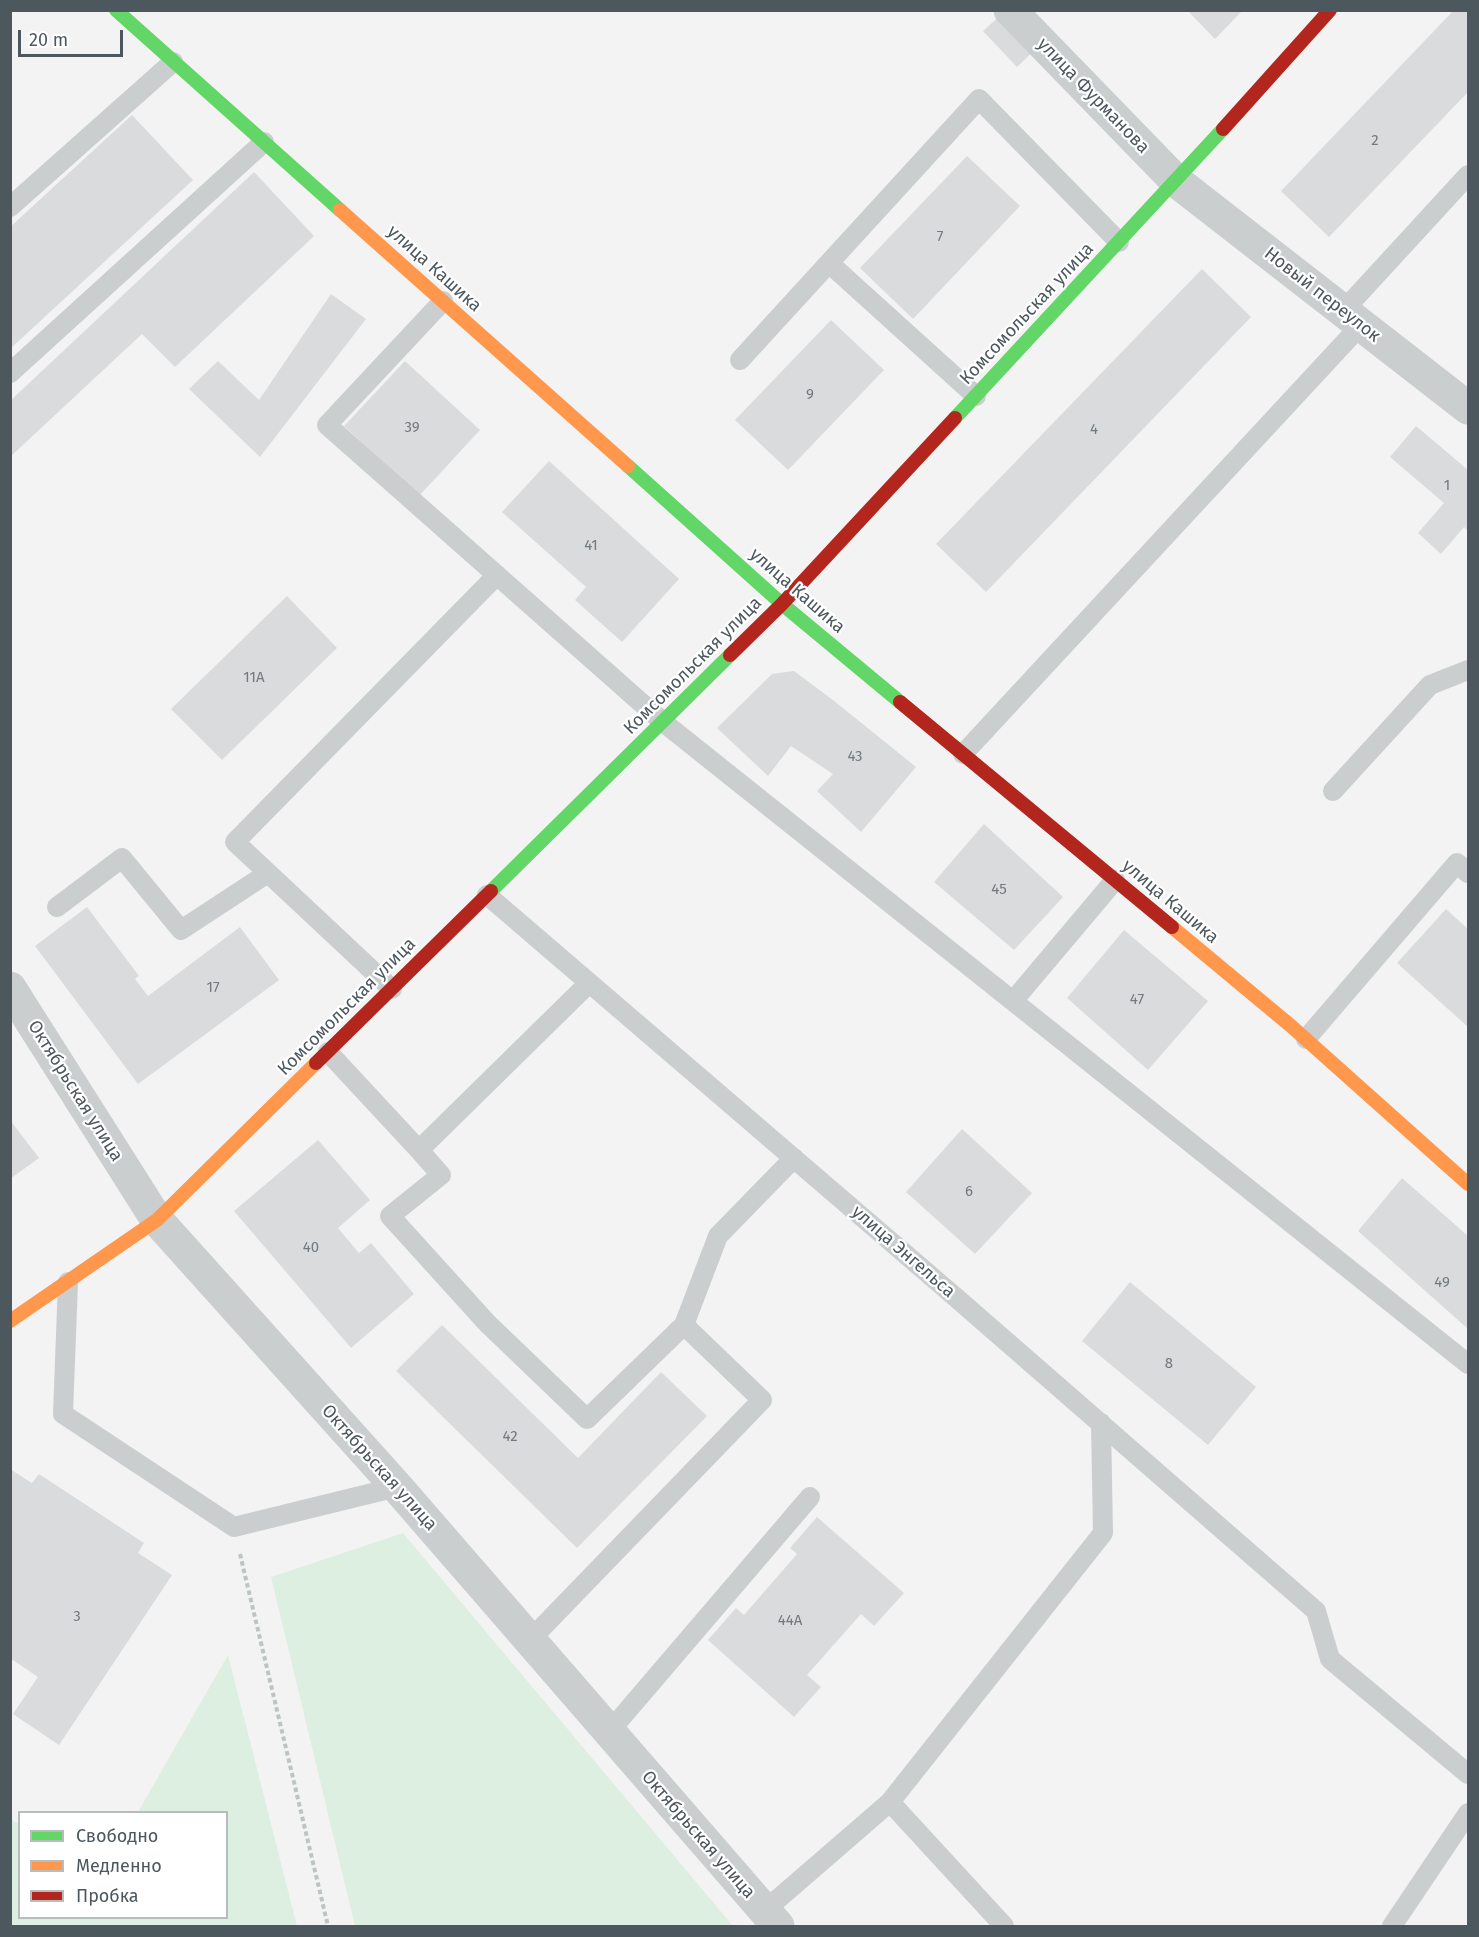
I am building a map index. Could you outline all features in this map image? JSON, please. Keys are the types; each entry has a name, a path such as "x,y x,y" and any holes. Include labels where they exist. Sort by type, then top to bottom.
{"street":[{"name":"улица Кашика","path":"116,10 782,604 1306,1039 1468,1184"},
{"name":"улица Фурманова","path":"1010,10 1176,181"},
{"name":"Комсомольская улица","path":"10,1321 157,1220 782,604 1176,181 1330,10"},
{"name":"Новый переулок","path":"1176,181 1468,408"},
{"name":"Октябрьская улица","path":"10,988 157,1220 397,1487 771,1919"}],"lane":[{"path":"10,207 173,62"},
{"path":"740,360 980,99 1119,242"},
{"path":"10,373 264,142"},
{"path":"963,754 1352,318 1468,176"},
{"path":"829,263 976,396"},
{"path":"443,301 327,425 663,722 1468,1365"},
{"path":"392,989 236,842 496,575"},
{"path":"1333,791 1430,685 1468,670"},
{"path":"57,907 122,858 181,930 268,873"},
{"path":"1306,1039 1457,863 1468,873"},
{"path":"1013,1001 1115,880"},
{"name":"улица Энгельса","path":"487,895 1316,1611 1330,1659 1468,1774"},
{"path":"419,1150 589,983"},
{"path":"328,1052 441,1175 390,1216 487,1323 588,1419 684,1324 718,1236 794,1158"},
{"path":"68,1282 63,1414 234,1527 397,1487"},
{"path":"530,1640 762,1400 684,1324"},
{"path":"771,1919 890,1802 1103,1533 1101,1423"},
{"path":"609,1732 810,1497"},
{"path":"890,1802 1004,1926"},
{"path":"1392,1926 1468,1813"}],"path":[{"path":"234,1527 328,1926"}],"green space":[{"path":"403,1533 733,1926 355,1926 271,1577"},
{"path":"228,1655 297,1926 11,1926 11,1819 18,1823 18,1919 228,1919 228,1811 139,1811"}],"building":[{"path":"1187,10 1243,10 1215,39"},
{"path":"1454,10 1468,10 1468,92 1329,237 1281,191"},
{"path":"1002,14 1036,49 1017,67 983,31"},
{"path":"132,115 193,180 10,349 10,227"},
{"path":"967,156 1020,206 913,319 860,268"},
{"path":"254,172 314,236 175,367 142,334 10,457 10,401"},
{"path":"1202,269 1251,317 986,592 936,544"},
{"path":"331,294 366,319 260,457 189,389 218,361 259,400"},
{"path":"831,320 884,370 788,470 735,420"},
{"path":"405,361 480,430 420,495 344,426"},
{"path":"1416,426 1468,470 1468,531 1464,527 1441,554 1418,533 1444,503 1390,457"},
{"path":"549,461 679,579 622,642 575,600 586,587 502,512"},
{"path":"287,596 337,648 222,760 171,709"},
{"path":"794,671 916,767 861,832 817,791 833,774 791,746 768,776 717,728 772,674"},
{"path":"984,824 1063,897 1014,950 934,882"},
{"path":"87,907 139,976 135,979 148,996 240,927 279,980 138,1084 35,946"},
{"path":"1446,909 1468,929 1468,1027 1397,963"},
{"path":"1124,930 1208,1001 1148,1070 1067,998"},
{"path":"10,1120 39,1158 10,1179"},
{"path":"962,1129 1032,1193 975,1254 906,1192"},
{"path":"318,1140 370,1200 338,1228 359,1253 371,1243 414,1294 351,1348 234,1211"},
{"path":"1402,1178 1468,1236 1468,1329 1358,1231"},
{"path":"1130,1282 1256,1387 1208,1445 1082,1341"},
{"path":"442,1325 578,1458 661,1372 707,1416 577,1548 396,1371"},
{"path":"10,1469 32,1483 39,1474 144,1543 138,1553 172,1575 59,1745 13,1714 38,1677 10,1658"},
{"path":"817,1517 904,1593 874,1626 861,1614 807,1675 821,1687 794,1717 708,1640 736,1608 744,1615 797,1554 790,1548"}],"traffic: fast":[{"path":"116,10 340,210"},
{"path":"955,418 1223,129"},
{"path":"628,466 782,604 900,702"},
{"path":"491,891 730,655"}],"traffic: slow":[{"path":"340,210 628,466"},
{"path":"1172,927 1291,1026 1468,1184"},
{"path":"10,1321 157,1220 316,1063"}],"traffic: jam":[{"path":"1223,129 1330,10"},
{"path":"730,655 782,604 955,418"},
{"path":"900,702 1172,927"},
{"path":"316,1063 491,891"}]}
